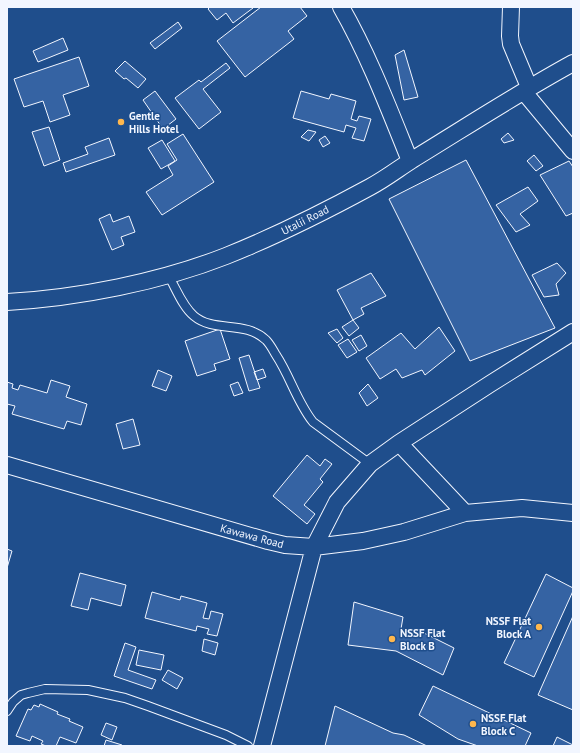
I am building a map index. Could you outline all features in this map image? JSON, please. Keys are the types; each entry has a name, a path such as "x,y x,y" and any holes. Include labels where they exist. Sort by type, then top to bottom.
{"street":[{"path":"341,7 373,70 410,161"},
{"path":"511,7 511,44 526,90 573,151"},
{"name":"Utalii Road","path":"7,302 40,300 102,290 168,275 225,256 288,230 371,186 526,90 573,63"},
{"path":"262,746 314,547 337,502 370,464 400,442 573,332"},
{"path":"400,442 465,513"},
{"name":"Kawawa Road","path":"7,464 268,542 285,545 314,547 363,541 390,535 465,513 522,508 573,513"}],"lane":[{"path":"168,275 186,306 194,316 203,322 245,328 266,340 281,362 306,414 312,422 370,464"},
{"path":"7,711 13,702 21,695 28,693 45,689 88,690 125,698 148,706 226,735 248,746"}],"building":[{"path":"210,7 253,8 233,23 226,13 217,20 208,9"},
{"path":"261,7 300,7 307,16 288,31 294,39 245,77 217,41"},
{"path":"178,22 182,28 155,49 150,43"},
{"path":"63,38 68,50 38,62 33,51"},
{"path":"404,50 418,97 404,100 395,55"},
{"path":"79,57 89,86 63,95 70,115 50,122 43,101 24,107 14,79"},
{"path":"125,61 146,79 138,88 115,71"},
{"path":"226,63 230,68 203,89 221,112 199,129 175,98 199,80 201,82"},
{"path":"155,91 176,119 163,129 143,100"},
{"path":"301,91 329,99 331,94 356,101 351,119 357,121 359,116 371,119 364,141 352,138 356,128 346,125 344,132 293,118"},
{"path":"49,127 60,160 44,166 32,132"},
{"path":"308,130 316,132 309,141 301,137"},
{"path":"508,133 514,140 504,143 501,139"},
{"path":"183,134 214,182 162,215 146,192 173,175 168,166 177,160 167,144"},
{"path":"325,136 330,143 323,147 319,140"},
{"path":"109,138 115,155 66,172 63,163 88,154 85,147"},
{"path":"162,140 175,161 161,169 148,148"},
{"path":"534,155 543,166 536,171 527,161"},
{"path":"466,160 555,328 470,361 389,199"},
{"path":"569,161 573,167 573,213 566,216 540,175"},
{"path":"528,187 538,201 520,214 530,225 516,232 496,205"},
{"path":"110,214 113,222 129,216 135,232 121,237 124,245 112,250 99,219"},
{"path":"557,263 566,273 556,284 559,295 544,297 532,275"},
{"path":"371,273 386,296 361,308 364,314 353,320 337,290"},
{"path":"353,320 359,328 349,336 342,327"},
{"path":"439,327 455,351 425,375 422,370 402,378 396,369 380,379 366,358 401,333 415,349"},
{"path":"220,329 230,359 214,364 216,370 197,376 185,341"},
{"path":"337,329 343,338 337,343 328,333"},
{"path":"361,335 367,346 359,351 352,340"},
{"path":"348,339 357,352 347,358 338,345"},
{"path":"249,355 260,388 249,391 239,358"},
{"path":"263,369 266,377 257,380 254,372"},
{"path":"158,370 172,376 166,391 152,386"},
{"path":"51,380 70,386 66,397 87,404 81,425 67,421 64,429 12,414 15,406 7,404 7,382 13,384 12,388 18,390 20,385 47,393"},
{"path":"238,382 243,393 234,396 230,385"},
{"path":"368,384 378,398 367,406 359,393"},
{"path":"133,419 140,445 123,449 116,424"},
{"path":"307,455 320,466 325,459 332,464 320,479 323,482 304,505 315,514 307,524 273,496"},
{"path":"7,549 12,551 7,568"},
{"path":"80,573 126,585 121,606 91,598 88,610 71,606"},
{"name":"NSSF Flat Block A","path":"546,574 573,588 573,591 534,677 504,663"},
{"path":"152,592 180,600 181,596 207,603 203,618 209,619 211,611 223,614 217,636 207,634 209,629 197,626 196,631 145,618"},
{"name":"NSSF Flat Block B","path":"354,602 403,617 401,629 424,633 454,648 443,675 396,651 348,645"},
{"path":"573,616 573,710 538,695"},
{"path":"204,639 218,643 215,655 202,651"},
{"path":"125,643 136,647 128,670 156,680 152,689 114,676"},
{"path":"139,650 164,655 161,670 136,665"},
{"path":"168,670 183,678 177,689 162,680"},
{"name":"NSSF Flat Block C","path":"433,686 531,733 525,746 478,746 458,739 419,715"},
{"path":"40,704 58,712 57,714 70,719 69,721 83,727 76,743 60,737 56,746 46,746 41,744 43,741 32,736 30,741 16,736 28,709 31,710 34,705 39,707"},
{"path":"335,706 393,733 404,735 427,746 325,746"},
{"path":"106,723 117,727 112,740 101,735"},
{"path":"557,737 573,745 573,746 553,746"},
{"path":"106,740 122,745 104,746"}],"place":[{"name":"Gentle Hills Hotel","path":"121,122"},
{"name":"NSSF Flat Block A","path":"539,627"},
{"name":"NSSF Flat Block B","path":"392,639"},
{"name":"NSSF Flat Block C","path":"473,724"}]}
